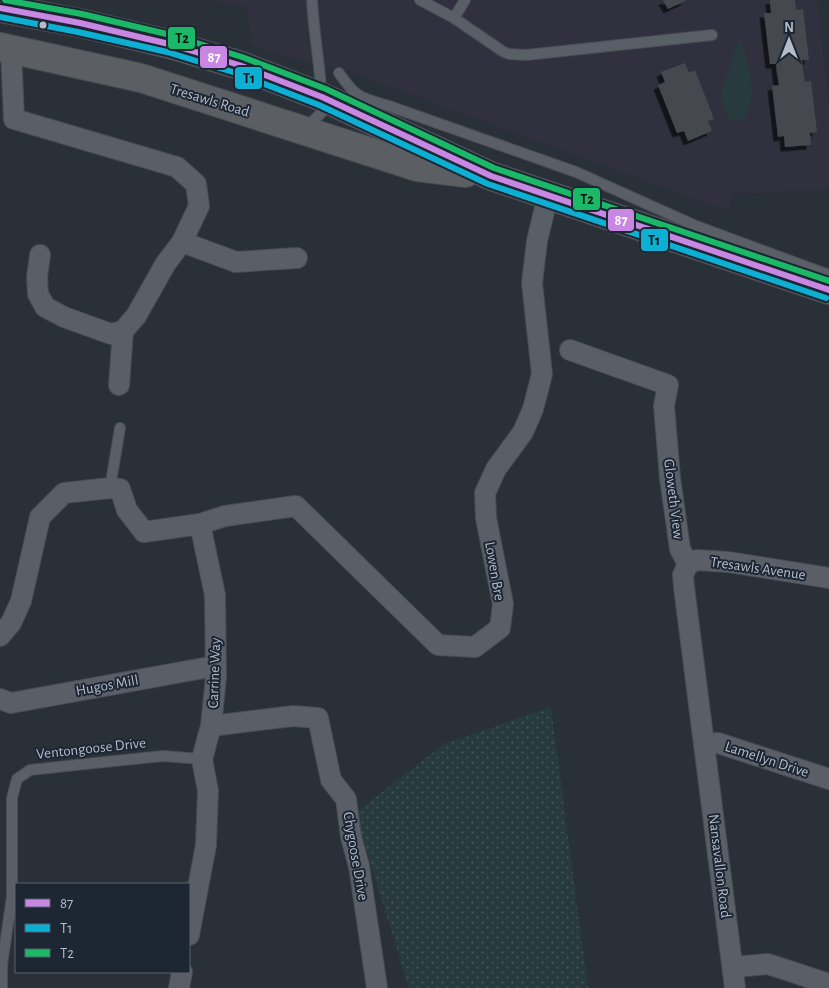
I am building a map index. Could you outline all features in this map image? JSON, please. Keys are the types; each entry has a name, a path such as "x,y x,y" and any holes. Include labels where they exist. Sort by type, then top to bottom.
{"highway":[{"name":"Tresawls Road","path":"0,8 80,23 169,44 239,65 316,113 417,167 491,176"},
{"name":"Tresawls Road","path":"6,48 141,78 316,113 491,176 829,290"}],"street":[{"path":"6,48 14,119 177,167 196,184 199,206 182,242 166,263 136,316 123,331 111,334 64,317 45,307 38,294 36,276 40,255"},
{"name":"Lowen Bre","path":"200,524 225,516 296,506 438,645 475,648 500,628 502,604 486,518 485,493 496,468 523,432 533,409 542,374 532,283 537,242 548,195"},
{"path":"182,242 236,262 296,258"},
{"path":"120,385 123,331"},
{"name":"Gloweth View","path":"570,350 668,385 664,406 670,478 680,549 688,564"},
{"path":"0,636 10,623 20,601 40,517 64,493 110,488 120,490 127,510 144,532 200,524"},
{"name":"Carrine Way","path":"190,930 206,845 208,791 202,759 211,726 215,666 215,595 200,524"},
{"name":"Tresawls Avenue","path":"688,564 697,560 728,562 829,578"},
{"path":"688,564 683,575 684,587 704,744"},
{"name":"Hugos Mill","path":"0,699 10,703 215,666"},
{"name":"Chygoose Drive","path":"211,726 293,716 318,718 331,780 346,799 351,837 359,866 377,988"},
{"name":"Lamellyn Drive","path":"704,744 718,743 829,780"},
{"name":"Nansavallon Road","path":"704,744 736,988"},
{"path":"733,967 768,964 829,984"},
{"path":"179,988 182,973"}],"lane":[{"path":"312,0 313,30 321,77 316,113"},
{"path":"420,0 454,18 509,54 526,55 712,35"},
{"path":"454,18 466,0"},
{"path":"339,73 348,86 361,98 389,106 576,172 696,226 829,275"},
{"path":"110,488 120,428"},
{"name":"Ventongoose Drive","path":"2,988 2,965 12,896 12,798 17,779 30,770 85,764 163,756 202,759"}],"shaded area":[{"path":"209,0 817,0 829,104 829,190 733,194 728,211 345,70 287,57 252,45 247,7"}],"green space":[{"path":"740,39 749,71 752,91 749,110 744,119 734,120 728,117 721,97 722,89"},
{"path":"551,707 588,988 409,988 355,813 444,744"}],"building":[{"path":"663,0 687,0 668,9"},
{"path":"770,0 795,0 796,10 803,9 809,60 802,60 803,71 805,82 811,81 817,132 810,133 811,145 785,147 784,136 778,137 772,86 779,85 776,64 770,64 764,13 771,13"},
{"path":"685,63 689,73 695,70 714,119 708,121 712,131 688,141 684,131 677,133 658,85 665,82 661,72"}],"transit line":[{"name":"T2","path":"5,0 82,14 171,35 242,57 326,89 494,168 829,281"},
{"name":"87","path":"0,8 80,23 169,44 239,65 322,97 491,176 829,290"},
{"name":"T1","path":"0,17 167,52 236,73 319,105 488,184 826,298"}]}
